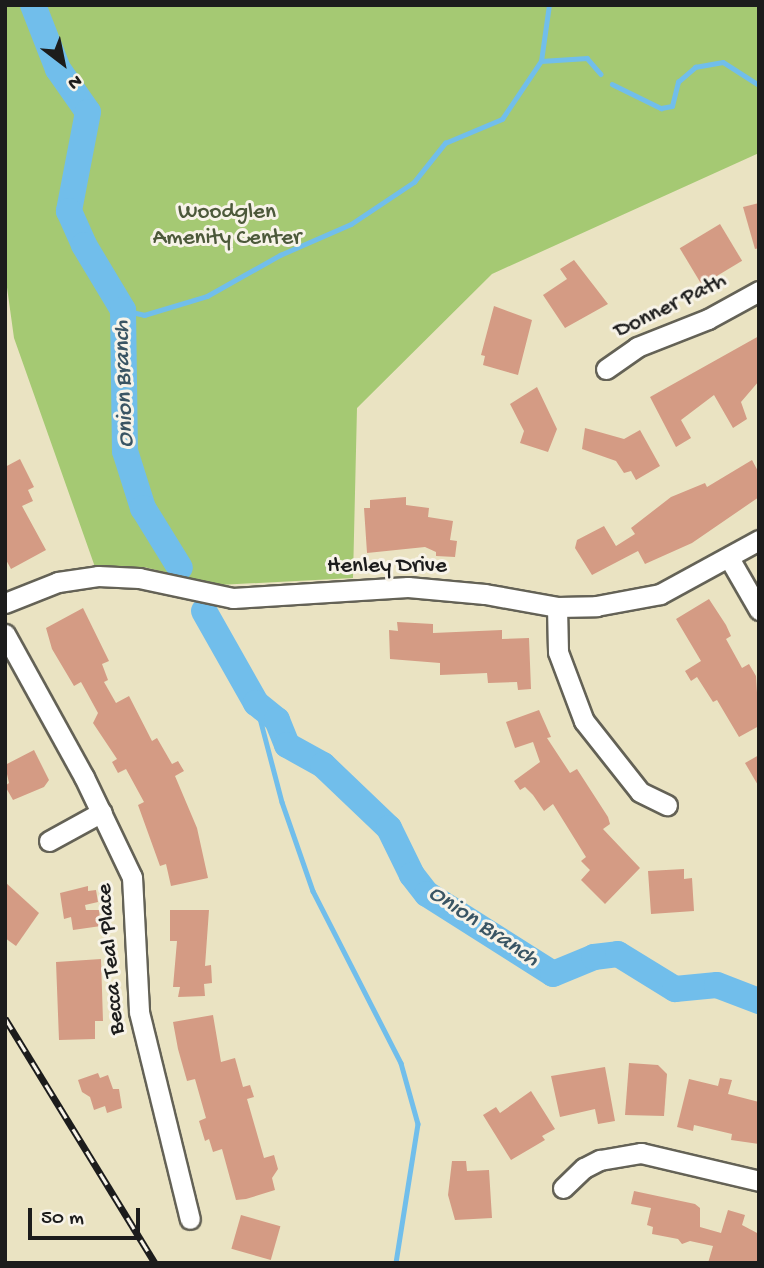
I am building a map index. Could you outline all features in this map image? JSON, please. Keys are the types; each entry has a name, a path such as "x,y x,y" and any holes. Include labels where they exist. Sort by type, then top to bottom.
{"street":[{"name":"Donner Path","path":"606,369 637,347 708,319 759,291"},
{"name":"Henley Drive","path":"5,603 58,582 98,576 139,578 233,598 408,587 485,594 557,607 632,602 660,594 759,540"},
{"path":"729,558 759,610"},
{"path":"557,607 558,652 584,721 640,792 667,805"},
{"name":"Becca Teal Place","path":"5,634 102,812 132,877 139,1012 190,1219"},
{"path":"49,841 102,812"},
{"path":"563,1188 584,1168 600,1160 641,1153 759,1181"}],"green space":[{"name":"Woodglen Amenity Center","path":"5,5 759,5 759,153 492,274 357,408 353,578 218,585 144,567 95,567 14,338 5,273"}],"building":[{"path":"759,203 759,248 755,249 743,207"},
{"path":"720,224 742,261 702,285 680,248"},
{"path":"574,260 608,304 565,328 543,295 567,279 560,269"},
{"path":"494,306 532,320 518,375 483,365 485,356 481,355"},
{"path":"759,336 759,381 741,402 747,419 733,428 714,395 681,420 691,438 676,447 650,397"},
{"path":"537,387 557,429 548,452 520,443 524,431 510,404"},
{"path":"585,428 624,439 640,430 660,466 636,480 631,471 624,473 616,461 582,449"},
{"path":"20,459 34,487 28,490 33,501 22,506 46,550 11,569 5,558 5,467"},
{"path":"752,460 759,473 759,497 692,543 645,564 638,551 592,575 575,548 577,540 604,526 616,546 635,534 631,528 671,497 705,483 707,487"},
{"path":"406,497 406,505 429,508 428,517 453,521 450,540 457,541 455,557 436,556 436,552 425,547 367,553 364,508 370,508 370,500"},
{"path":"709,599 726,625 731,636 726,639 742,668 749,664 756,676 759,726 739,737 717,700 713,702 697,677 691,681 685,671 701,661 676,619"},
{"path":"83,608 109,661 102,664 108,680 104,682 116,703 129,696 152,741 157,738 172,764 178,761 184,771 175,776 197,828 208,878 171,886 166,864 160,866 138,805 144,802 126,769 118,773 112,762 117,759 93,723 98,713 81,682 74,686 52,649 46,628"},
{"path":"397,622 433,624 433,633 502,630 502,639 529,638 531,689 518,690 517,682 488,683 487,673 440,675 440,663 390,659 389,630 398,631"},
{"path":"539,710 551,737 547,738 570,773 577,769 608,817 610,824 603,829 640,868 605,904 581,880 590,870 581,861 586,857 553,804 544,811 525,787 520,790 514,781 540,762 533,742 515,748 506,722"},
{"path":"34,750 49,780 44,787 13,800 5,786 9,783 5,765"},
{"path":"759,755 759,787 745,763"},
{"path":"684,869 684,879 692,878 694,911 651,914 648,871"},
{"path":"5,882 39,913 16,946 5,938"},
{"path":"88,886 88,891 96,890 98,902 85,905 86,910 99,910 101,926 73,930 71,917 64,919 60,893"},
{"path":"170,910 209,910 205,966 211,965 212,983 204,984 205,996 178,997 180,987 173,987 177,941 170,941"},
{"path":"101,959 103,1021 95,1021 95,1039 59,1040 56,962"},
{"path":"213,1015 221,1062 235,1058 243,1087 250,1085 254,1097 247,1099 264,1158 274,1155 278,1169 272,1178 275,1190 246,1199 236,1200 222,1149 213,1152 209,1139 205,1141 199,1121 206,1118 195,1079 187,1081 173,1022"},
{"path":"629,1063 658,1065 667,1074 664,1116 625,1115"},
{"path":"605,1067 615,1121 598,1124 595,1109 560,1117 551,1076"},
{"path":"98,1073 100,1078 108,1075 113,1089 119,1089 122,1108 107,1113 105,1106 94,1110 90,1097 82,1092 78,1080"},
{"path":"720,1078 732,1080 728,1094 759,1102 759,1144 731,1140 732,1134 694,1125 693,1131 677,1127 689,1079 718,1086"},
{"path":"531,1091 555,1129 542,1136 545,1140 511,1160 483,1115 496,1107 500,1113"},
{"path":"452,1161 466,1161 467,1171 489,1170 492,1218 455,1220 448,1195"},
{"path":"634,1191 695,1204 700,1208 700,1227 721,1233 728,1210 745,1215 742,1225 759,1234 759,1263 708,1263 713,1246 690,1241 682,1244 678,1239 652,1234 653,1227 647,1225 651,1208 631,1204"},
{"path":"241,1215 280,1226 271,1260 231,1249"}],"waterway":[{"name":"Onion Branch","path":"33,5 58,69 88,112 69,211 84,245 123,310 125,451 143,508 180,568"},
{"path":"541,61 549,5"},
{"path":"123,310 144,315 207,296 280,255 351,224 414,182 445,143 502,119 541,61 587,58 601,74"},
{"path":"612,84 661,108 672,106 678,82 695,67 723,62 759,85"},
{"name":"Onion Branch","path":"204,611 256,703 277,720 287,745 323,765 389,828 412,875 427,894 553,974 594,957 618,954 675,989 717,985 759,1001"},
{"path":"256,703 282,802 313,891 401,1063 418,1124 396,1263"}],"railway":[{"path":"5,1018 155,1263"}]}
